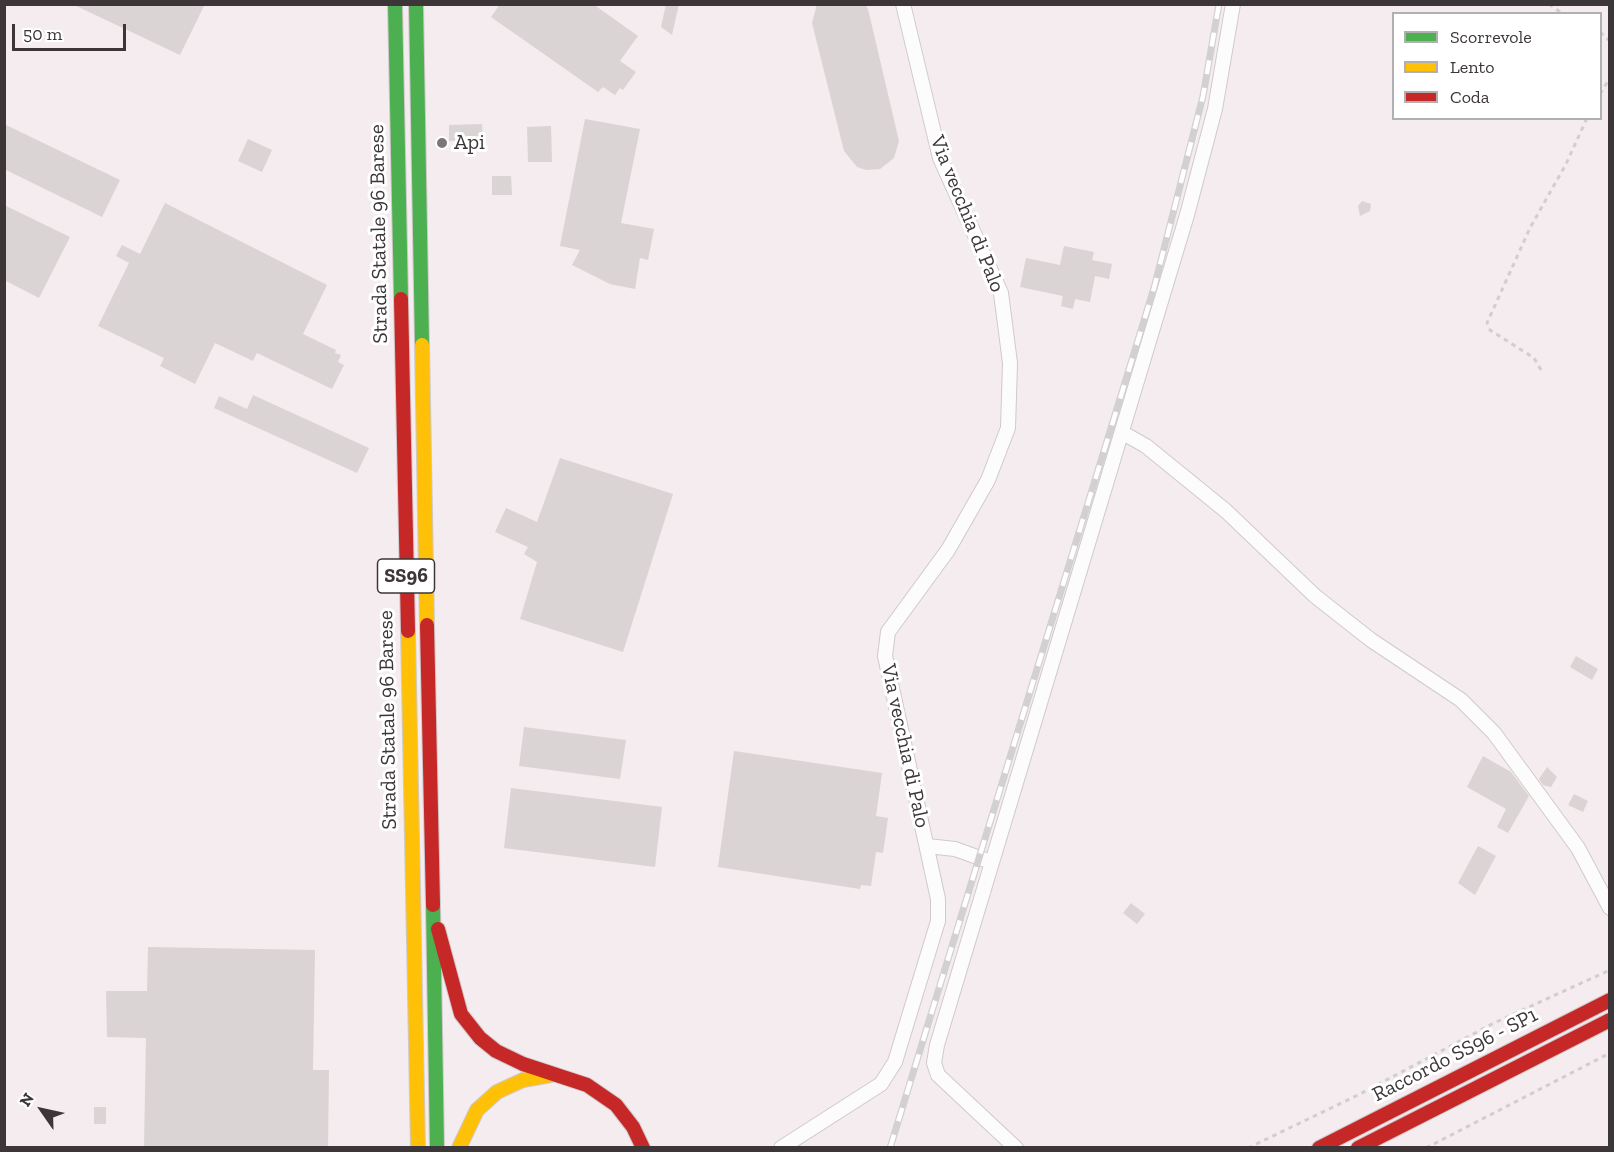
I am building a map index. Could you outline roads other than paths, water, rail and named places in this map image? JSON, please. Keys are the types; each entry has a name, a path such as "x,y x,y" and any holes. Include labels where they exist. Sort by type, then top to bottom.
{"main road":[{"name":"Strada Statale 96 Barese","path":"395,4 418,1148"},
{"name":"Strada Statale 96 Barese","path":"416,4 437,1148"},
{"path":"434,914 460,1014 480,1038 496,1051 523,1064 587,1085 616,1105 633,1127 643,1148"},
{"name":"Raccordo SS96 - SP1","path":"1318,1148 1610,1000"},
{"name":"Raccordo SS96 - SP1","path":"1358,1148 1610,1020"},
{"path":"459,1148 477,1110 497,1092 523,1080 556,1075"}],"street":[{"name":"Via vecchia di Palo","path":"781,1148 881,1084 895,1062 938,921 938,898 885,656 888,632 948,550 988,480 1008,428 1010,363 1001,293 940,158 903,4"},
{"path":"1016,1148 938,1075 934,1064 937,1045 1190,205 1215,109 1233,4"},
{"path":"1123,433 1146,446 1226,512 1333,611 1371,640 1461,700 1494,734 1578,848 1610,908"},
{"path":"927,846 955,849 991,862"}],"railway":[{"path":"890,1148 1154,288 1203,96 1219,4"}],"place":[{"name":"Api","path":"442,143"}]}
